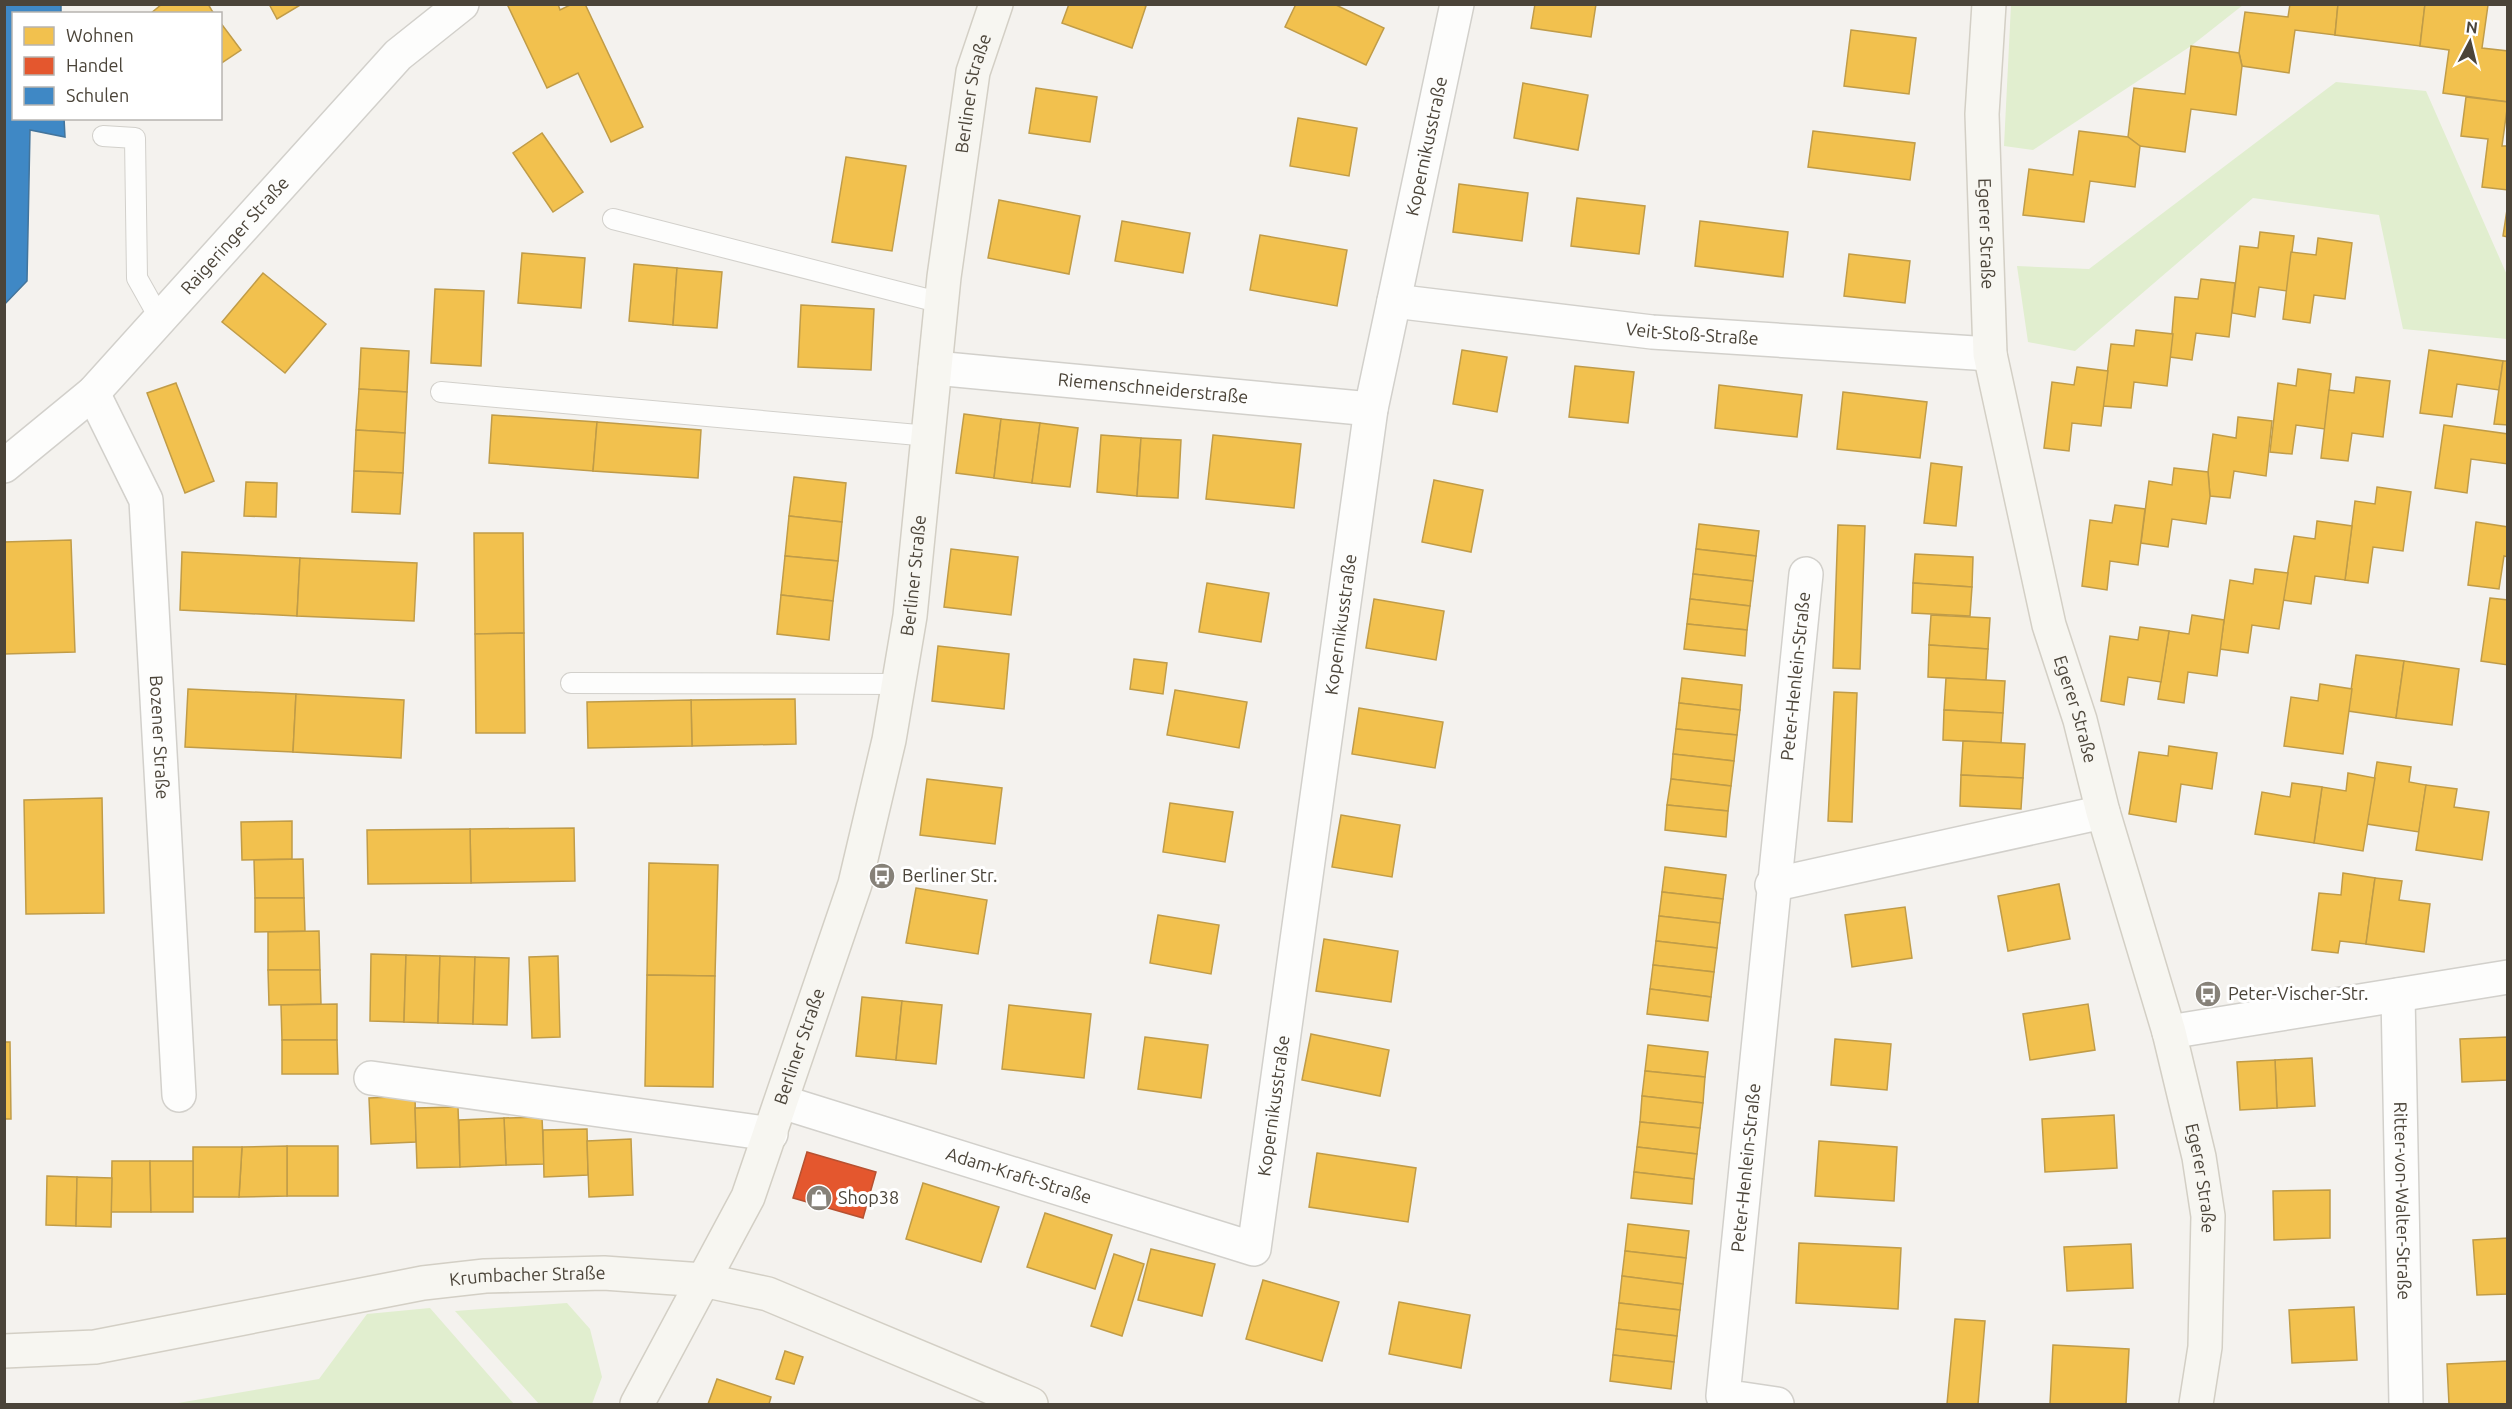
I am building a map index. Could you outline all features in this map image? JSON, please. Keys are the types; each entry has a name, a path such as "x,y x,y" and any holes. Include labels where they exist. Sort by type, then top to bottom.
{"street":[{"name":"Raigeringer Straße","path":"4,466 93,393 398,55 462,4"},
{"name":"Berliner Straße","path":"637,1404 748,1197 855,884 889,740 910,616 942,303 974,72 996,4"},
{"name":"Kopernikusstraße","path":"1254,1249 1371,409 1457,4"},
{"name":"Egerer Straße","path":"1989,4 1982,114 1990,354 2049,625 2080,720 2103,812 2169,1032 2199,1157 2208,1216 2205,1347 2196,1404"},
{"name":"Veit-Stoß-Straße","path":"1394,301 1652,332 1990,354"},
{"name":"Riemenschneiderstraße","path":"935,368 1371,409"},
{"name":"Bozener Straße","path":"93,393 146,500 179,1095"},
{"name":"Peter-Henlein-Straße","path":"1777,1404 1723,1396 1772,885 1806,574"},
{"path":"1772,885 2103,812"},
{"path":"2169,1032 2508,977"},
{"name":"Ritter-von-Walter-Straße","path":"2398,995 2406,1404"},
{"path":"371,1078 771,1134"},
{"name":"Adam-Kraft-Straße","path":"782,1102 1254,1249"},
{"name":"Krumbacher Straße","path":"4,1351 95,1347 423,1283 485,1276 604,1273 703,1280 768,1294 1031,1404"}],"lane":[{"path":"103,136 135,138 137,278 160,319"},
{"path":"613,219 942,303"},
{"path":"441,392 930,436"},
{"path":"571,683 899,684"}],"green space":[{"path":"2011,5 2243,5 2191,46 2033,150 2004,146"},
{"path":"2336,82 2426,91 2507,275 2507,339 2403,329 2379,215 2253,198 2075,351 2028,342 2017,266 2089,269"},
{"path":"567,1303 590,1329 602,1377 592,1404 539,1404 455,1311"},
{"path":"430,1308 514,1404 172,1404 319,1379 367,1314"}],"building: Wohnen":[{"path":"162,4 208,4 213,12 152,12"},
{"path":"269,4 302,4 277,19"},
{"path":"507,4 558,4 560,10 572,4 585,4 643,127 611,142 578,73 547,88"},
{"path":"1069,4 1141,4 1146,6 1132,48 1062,23"},
{"path":"1296,4 1334,4 1384,28 1366,65 1285,27"},
{"path":"1535,4 1596,4 1591,37 1531,28"},
{"path":"2290,4 2338,4 2335,35 2295,30 2289,73 2242,66 2239,53 2245,12 2288,17"},
{"path":"2338,4 2425,4 2420,46 2335,35"},
{"path":"2425,4 2488,5 2482,48 2508,51 2508,102 2443,93 2449,50 2420,46"},
{"path":"222,25 241,50 222,63"},
{"path":"1851,30 1916,38 1909,94 1844,86"},
{"path":"2191,46 2239,53 2242,66 2236,115 2191,109 2185,152 2140,146 2128,137 2134,88 2185,94"},
{"path":"1523,83 1588,95 1578,150 1514,138"},
{"path":"1036,88 1097,97 1090,142 1029,133"},
{"path":"2466,97 2508,102 2502,146 2508,146 2508,190 2482,187 2488,139 2461,136"},
{"path":"1298,118 1357,128 1349,176 1290,166"},
{"path":"1813,131 1915,143 1910,180 1808,167"},
{"path":"2079,131 2128,137 2140,146 2135,187 2090,181 2084,222 2023,215 2029,169 2073,175"},
{"path":"542,133 583,192 553,212 513,153"},
{"path":"846,157 906,166 892,251 832,242"},
{"path":"1459,184 1528,193 1522,241 1453,232"},
{"path":"1577,198 1645,206 1639,254 1571,246"},
{"path":"999,200 1080,216 1069,274 988,258"},
{"path":"2508,203 2508,237 2503,236"},
{"path":"1122,221 1190,233 1183,273 1115,261"},
{"path":"1700,221 1788,232 1783,277 1695,266"},
{"path":"2260,232 2294,236 2287,291 2259,287 2255,317 2232,313 2240,246 2258,248"},
{"path":"1260,235 1347,250 1337,306 1250,290"},
{"path":"2318,238 2352,243 2345,299 2314,295 2310,323 2283,319 2291,252 2316,255"},
{"path":"522,253 585,258 581,308 518,303"},
{"path":"1849,254 1910,261 1905,303 1844,296"},
{"path":"634,264 677,268 673,325 629,321"},
{"path":"677,268 722,272 717,328 673,325"},
{"path":"263,273 326,324 285,373 222,322"},
{"path":"2201,279 2235,283 2229,337 2196,333 2192,360 2170,357 2175,297 2198,299"},
{"path":"435,289 484,291 481,366 431,363"},
{"path":"801,305 874,309 871,370 798,367"},
{"path":"2136,330 2173,334 2167,386 2134,382 2131,408 2103,406 2111,344 2134,346"},
{"path":"361,348 409,351 407,392 359,389"},
{"path":"1462,350 1507,357 1497,412 1453,404"},
{"path":"2429,350 2503,361 2499,390 2457,384 2452,417 2420,413"},
{"path":"2503,361 2508,361 2508,425 2494,424"},
{"path":"1575,366 1634,372 1628,423 1569,417"},
{"path":"2077,367 2108,371 2101,426 2072,423 2069,451 2044,448 2052,382 2074,385"},
{"path":"2298,369 2331,374 2325,429 2296,425 2292,454 2270,452 2278,383 2296,386"},
{"path":"2356,377 2390,381 2383,437 2352,433 2348,461 2321,458 2329,390 2354,393"},
{"path":"176,383 214,481 185,493 147,393"},
{"path":"1719,385 1802,395 1797,437 1715,428"},
{"path":"359,389 407,392 405,433 356,430"},
{"path":"1843,392 1927,402 1920,458 1837,449"},
{"path":"964,414 1001,419 994,478 956,473"},
{"path":"492,415 597,422 593,471 489,463"},
{"path":"2238,417 2272,421 2266,476 2234,471 2230,498 2210,496 2208,472 2213,434 2236,438"},
{"path":"1001,419 1040,423 1032,483 994,478"},
{"path":"597,422 701,430 698,478 593,471"},
{"path":"1040,423 1078,428 1070,487 1032,483"},
{"path":"2444,425 2508,434 2508,464 2471,459 2467,493 2435,488"},
{"path":"356,430 405,433 403,473 354,471"},
{"path":"1101,435 1141,438 1137,496 1097,492"},
{"path":"1213,435 1301,444 1294,508 1206,499"},
{"path":"1141,438 1181,440 1178,498 1137,496"},
{"path":"1931,463 1962,467 1956,526 1924,523"},
{"path":"2174,468 2208,472 2210,496 2206,524 2172,519 2168,547 2141,543 2149,481 2172,485"},
{"path":"354,471 403,473 400,514 352,512"},
{"path":"794,477 846,483 842,522 789,516"},
{"path":"1434,480 1483,490 1471,552 1422,542"},
{"path":"246,482 277,483 276,517 244,516"},
{"path":"2377,487 2411,492 2403,551 2373,547 2368,583 2345,580 2355,501 2375,504"},
{"path":"2115,505 2145,509 2138,565 2110,561 2107,590 2082,586 2090,520 2112,523"},
{"path":"789,516 842,522 838,561 785,556"},
{"path":"2317,521 2352,526 2345,580 2315,576 2311,604 2283,600 2294,536 2315,539"},
{"path":"2476,522 2508,527 2508,557 2504,556 2499,589 2468,585"},
{"path":"1699,524 1759,531 1756,556 1696,549"},
{"path":"1838,525 1865,526 1860,669 1833,668"},
{"path":"474,533 523,533 524,633 475,634"},
{"path":"71,540 75,652 4,654 4,542"},
{"path":"951,549 1018,557 1011,615 944,607"},
{"path":"1696,549 1756,556 1753,581 1693,574"},
{"path":"182,552 300,558 297,616 180,610"},
{"path":"1915,554 1973,557 1972,587 1913,583"},
{"path":"785,556 838,561 833,601 781,595"},
{"path":"300,558 417,563 414,621 297,616"},
{"path":"2255,569 2288,573 2279,629 2252,625 2248,653 2220,649 2230,580 2253,584"},
{"path":"1693,574 1753,581 1750,606 1690,599"},
{"path":"1207,583 1269,593 1261,642 1199,632"},
{"path":"1913,583 1972,587 1970,616 1912,613"},
{"path":"781,595 833,601 829,640 777,634"},
{"path":"2490,598 2508,600 2508,665 2481,661"},
{"path":"1374,599 1444,611 1436,660 1366,648"},
{"path":"1690,599 1750,606 1747,630 1687,624"},
{"path":"1931,615 1990,618 1988,649 1929,645"},
{"path":"2192,615 2224,620 2217,676 2188,672 2184,703 2158,699 2169,631 2189,634"},
{"path":"1687,624 1747,630 1745,656 1684,649"},
{"path":"2140,627 2169,631 2161,682 2128,677 2124,705 2101,701 2110,636 2138,640"},
{"path":"524,633 525,733 476,733 475,634"},
{"path":"1929,645 1988,649 1986,680 1928,677"},
{"path":"938,646 1009,654 1004,709 932,701"},
{"path":"2356,655 2404,661 2396,718 2348,711"},
{"path":"1134,659 1167,663 1163,694 1130,689"},
{"path":"2404,661 2459,669 2452,725 2396,718"},
{"path":"1682,678 1742,685 1740,710 1679,703"},
{"path":"1946,678 2005,681 2003,713 1944,710"},
{"path":"2320,684 2352,689 2343,754 2284,746 2291,697 2318,701"},
{"path":"188,689 296,694 293,752 185,747"},
{"path":"1175,690 1247,702 1239,748 1167,735"},
{"path":"1834,692 1857,693 1852,822 1828,821"},
{"path":"296,694 404,700 401,758 293,752"},
{"path":"795,699 796,744 692,746 691,700"},
{"path":"691,700 692,746 588,748 587,702"},
{"path":"1679,703 1740,710 1737,735 1676,729"},
{"path":"1359,708 1443,722 1435,768 1352,754"},
{"path":"1944,710 2003,713 2001,743 1943,740"},
{"path":"1676,729 1737,735 1734,761 1673,754"},
{"path":"1963,741 2025,744 2023,778 1961,775"},
{"path":"2169,746 2217,753 2212,789 2181,784 2176,822 2129,814 2139,752 2168,756"},
{"path":"1673,754 1734,761 1731,786 1671,779"},
{"path":"2377,762 2411,767 2409,782 2426,785 2419,832 2367,824"},
{"path":"2348,773 2375,778 2363,851 2314,843 2322,787 2346,791"},
{"path":"1961,775 2023,778 2021,809 1960,806"},
{"path":"927,779 1002,788 995,844 920,835"},
{"path":"1671,779 1731,786 1728,811 1667,805"},
{"path":"2292,783 2322,787 2314,843 2255,834 2262,792 2290,797"},
{"path":"2426,785 2457,789 2454,807 2489,812 2482,860 2416,850"},
{"path":"102,798 104,913 26,914 24,800"},
{"path":"1170,803 1233,812 1225,862 1163,852"},
{"path":"1667,805 1728,811 1726,837 1665,830"},
{"path":"1341,815 1400,825 1392,877 1332,867"},
{"path":"292,821 292,859 242,860 241,822"},
{"path":"574,828 575,881 471,883 470,829"},
{"path":"470,829 471,883 368,884 367,830"},
{"path":"303,859 304,898 255,898 254,860"},
{"path":"649,863 718,865 715,976 647,975"},
{"path":"1665,867 1726,875 1723,899 1662,892"},
{"path":"2343,873 2375,878 2366,944 2340,941 2338,953 2312,950 2319,893 2341,895"},
{"path":"2375,878 2402,881 2399,900 2430,904 2424,952 2366,944"},
{"path":"2059,884 2070,939 2008,951 1998,896"},
{"path":"916,888 987,900 978,954 906,943"},
{"path":"1662,892 1723,899 1720,923 1659,916"},
{"path":"255,898 304,898 305,931 255,932"},
{"path":"1905,907 1912,958 1852,967 1845,915"},
{"path":"1158,915 1219,925 1211,974 1150,963"},
{"path":"1659,916 1720,923 1717,948 1656,941"},
{"path":"319,931 320,970 268,970 268,932"},
{"path":"1324,939 1398,951 1391,1002 1316,991"},
{"path":"1656,941 1717,948 1714,972 1653,965"},
{"path":"371,954 406,955 404,1022 370,1021"},
{"path":"406,955 440,956 438,1023 404,1022"},
{"path":"440,956 475,957 473,1024 438,1023"},
{"path":"558,956 560,1037 532,1038 529,957"},
{"path":"475,957 509,958 507,1025 473,1024"},
{"path":"1653,965 1714,972 1711,997 1650,989"},
{"path":"268,970 320,970 321,1004 269,1005"},
{"path":"647,975 715,976 713,1087 645,1086"},
{"path":"1650,989 1711,997 1708,1021 1647,1014"},
{"path":"862,997 902,1001 896,1060 856,1056"},
{"path":"902,1001 942,1005 936,1064 896,1060"},
{"path":"337,1004 337,1040 282,1040 281,1005"},
{"path":"2088,1004 2095,1050 2030,1060 2023,1014"},
{"path":"1009,1005 1091,1014 1084,1078 1002,1069"},
{"path":"1311,1034 1389,1050 1380,1096 1302,1080"},
{"path":"1145,1037 1208,1045 1201,1098 1138,1089"},
{"path":"2508,1037 2508,1080 2462,1082 2460,1039"},
{"path":"1835,1039 1891,1044 1887,1090 1831,1085"},
{"path":"282,1040 337,1040 338,1074 282,1074"},
{"path":"4,1042 10,1042 11,1119 4,1119"},
{"path":"1648,1045 1708,1052 1705,1077 1645,1071"},
{"path":"2312,1058 2315,1106 2277,1108 2275,1060"},
{"path":"2275,1060 2277,1108 2240,1110 2237,1062"},
{"path":"1645,1071 1705,1077 1703,1103 1642,1096"},
{"path":"415,1096 416,1142 371,1144 369,1098"},
{"path":"1642,1096 1703,1103 1700,1128 1640,1122"},
{"path":"458,1107 460,1167 417,1168 415,1108"},
{"path":"2114,1115 2117,1168 2045,1172 2042,1119"},
{"path":"542,1117 544,1164 506,1165 504,1118"},
{"path":"504,1118 506,1165 460,1167 459,1120"},
{"path":"1640,1122 1700,1128 1697,1154 1637,1147"},
{"path":"587,1129 588,1175 544,1177 543,1130"},
{"path":"631,1139 633,1195 589,1197 587,1141"},
{"path":"1819,1141 1897,1147 1894,1201 1815,1196"},
{"path":"287,1146 338,1146 338,1196 287,1196"},
{"path":"287,1146 287,1196 239,1197 242,1147"},
{"path":"193,1147 242,1147 239,1197 193,1197"},
{"path":"1637,1147 1697,1154 1694,1179 1634,1172"},
{"path":"1317,1153 1416,1168 1408,1222 1309,1207"},
{"path":"112,1161 150,1161 151,1212 111,1212"},
{"path":"150,1161 193,1161 193,1212 151,1212"},
{"path":"1634,1172 1694,1179 1692,1204 1631,1198"},
{"path":"47,1176 77,1177 76,1226 46,1225"},
{"path":"77,1177 112,1178 111,1227 76,1226"},
{"path":"923,1183 999,1207 981,1262 906,1239"},
{"path":"2330,1190 2330,1238 2274,1240 2273,1191"},
{"path":"1045,1213 1112,1235 1095,1289 1027,1267"},
{"path":"1628,1224 1689,1231 1686,1258 1625,1251"},
{"path":"2508,1238 2508,1294 2477,1295 2473,1240"},
{"path":"1799,1243 1901,1248 1898,1309 1796,1303"},
{"path":"2131,1244 2133,1288 2067,1291 2064,1247"},
{"path":"1151,1249 1215,1264 1202,1316 1138,1300"},
{"path":"1625,1251 1686,1258 1683,1284 1622,1276"},
{"path":"1114,1254 1144,1264 1122,1336 1091,1326"},
{"path":"1622,1276 1683,1284 1680,1310 1619,1303"},
{"path":"1263,1280 1339,1302 1322,1361 1246,1339"},
{"path":"1399,1302 1470,1315 1461,1368 1389,1354"},
{"path":"1619,1303 1680,1310 1677,1336 1616,1329"},
{"path":"2354,1307 2357,1360 2292,1363 2289,1310"},
{"path":"1955,1319 1985,1321 1978,1404 1947,1404"},
{"path":"1616,1329 1677,1336 1674,1362 1613,1355"},
{"path":"2053,1345 2129,1349 2126,1404 2050,1404"},
{"path":"785,1351 803,1357 794,1384 776,1379"},
{"path":"1613,1355 1674,1362 1671,1389 1610,1381"},
{"path":"2508,1361 2508,1404 2449,1404 2447,1364"},
{"path":"717,1379 771,1397 769,1404 708,1404"}],"building: Handel":[{"path":"807,1152 876,1172 863,1218 793,1198"}],"building: Schulen":[{"path":"4,4 61,4 61,12 12,12 12,120 64,120 65,137 30,130 27,281 4,305"}],"place":[{"name":"Berliner Str.","path":"882,876"},
{"name":"Peter-Vischer-Str.","path":"2208,994"},
{"name":"Shop38","path":"819,1198"}]}
